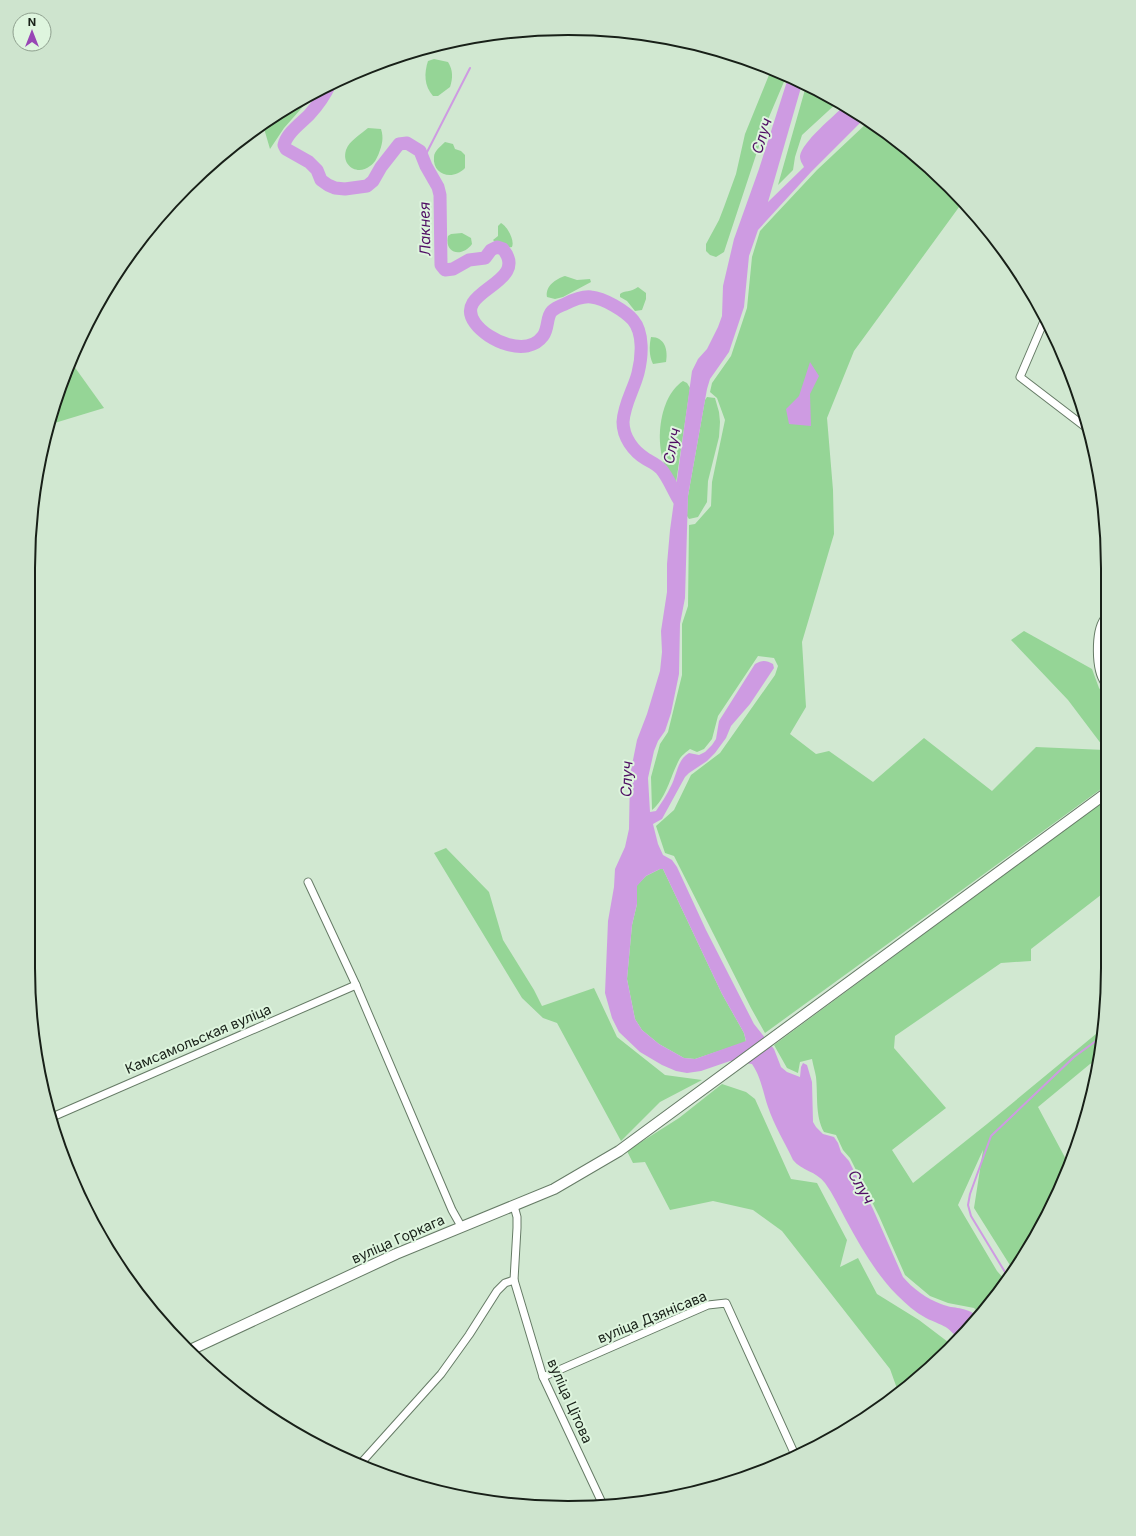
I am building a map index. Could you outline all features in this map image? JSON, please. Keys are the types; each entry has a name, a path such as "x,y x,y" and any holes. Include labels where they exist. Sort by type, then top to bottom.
{"main road":[{"name":"вуліца Горкага","path":"194,1348 396,1254 554,1189 619,1151 1101,797"}],"street":[{"path":"1042,325 1020,377 1081,424"},
{"path":"1101,626 1097,643 1098,662 1101,676"},
{"path":"308,882 356,985 452,1210 461,1226"},
{"name":"Камсамольская вуліца","path":"56,1115 356,985"},
{"name":"вуліца Цітова","path":"514,1206 517,1217 514,1280 543,1377 601,1500"},
{"path":"364,1460 441,1374 469,1335 497,1291 505,1283 514,1280"},
{"name":"вуліца Дзянісава","path":"543,1377 708,1305 726,1303 793,1451"}],"green space":[{"path":"434,59 448,62 452,74 450,87 438,96 433,96 426,84 426,70 428,61"},
{"path":"769,75 784,81 769,117 724,252 716,257 710,255 706,251 706,244 719,220 736,174 745,134"},
{"path":"805,90 834,106 802,135 795,157 793,170 778,185"},
{"path":"305,104 284,128 270,149 265,130"},
{"path":"864,125 919,167 959,207 854,351 827,418 833,490 834,534 802,642 806,707 790,734 816,754 829,751 873,782 924,738 992,791 1036,747 1101,750 1101,789 765,1033 674,856 665,853 656,826 674,810 691,775 720,753 775,675 778,666 774,658 758,656 718,716 712,739 704,749 697,752 690,749 681,757 665,793 652,810 651,777 660,744 668,732 682,675 682,624 688,606 689,525 695,524 711,506 712,482 725,420 717,398 710,392 712,383 731,356 747,308 752,257 760,231 817,170"},
{"path":"368,128 381,129 381,147 376,159 371,165 365,169 356,170 348,165 346,161 346,150 352,141"},
{"path":"445,142 453,144 455,149 461,151 465,155 465,168 460,172 449,175 440,172 436,168 434,163 435,153"},
{"path":"501,223 506,227 510,234 513,244 512,247 502,246 493,240 498,236 498,226"},
{"path":"462,233 471,238 472,244 464,251 455,252 451,250 449,247 448,236 451,234"},
{"path":"565,276 577,280 590,279 591,282 563,297 555,299 547,297 549,286"},
{"path":"638,287 646,293 646,299 642,310 635,311 627,301 620,297 620,294"},
{"path":"651,337 660,339 664,345 666,349 666,362 653,364 650,351"},
{"path":"75,367 104,408 55,423"},
{"path":"683,381 687,383 690,388 676,483 668,473 663,461 660,446 660,431 662,416 667,402 674,390"},
{"path":"707,397 715,398 719,412 719,437 708,481 707,502 698,517 689,519 687,516 688,496 705,400"},
{"path":"1024,631 1092,669 1101,691 1101,744 1068,700 1011,640"},
{"path":"1101,803 1101,895 1031,949 1031,961 1001,963 895,1036 894,1048 946,1108 892,1150 913,1183 1097,1034 1092,1063 1038,1107 1065,1158 1046,1204 1030,1234 1010,1265 974,1208 983,1150 958,1205 997,1271 1002,1277 976,1310 974,1308 948,1303 930,1296 905,1275 879,1216 850,1158 843,1150 836,1135 824,1132 821,1126 818,1112 816,1077 812,1059 800,1062 798,1073 787,1068 774,1045"},
{"path":"446,848 489,892 503,940 534,990 542,1006 594,988 617,1037 665,1075 702,1080 660,1102 621,1141 557,1023 543,1018 522,998 434,853"},
{"path":"663,869 722,994 744,1033 746,1042 695,1059 684,1058 659,1044 642,1030 635,1019 627,979 632,925 637,904 637,885 646,876"},
{"path":"722,1084 746,1092 755,1099 791,1179 817,1183 847,1240 840,1267 858,1258 877,1294 919,1320 948,1342 897,1387 890,1369 782,1231 753,1210 713,1201 670,1210 645,1162 633,1163 627,1151 679,1118"}],"water":[{"name":"Случ","path":"787,82 801,89 768,202 804,167 800,156 802,150 819,129 840,110 860,123 811,172 758,230 749,256 744,307 729,352 710,379 688,496 685,598 680,624 679,674 671,713 665,731 658,741 654,751 648,778 650,812 656,811 664,799 685,756 689,753 699,755 705,752 712,745 716,739 719,721 755,664 764,661 773,664 774,668 750,704 731,726 726,738 715,753 707,761 685,777 662,819 653,824 658,844 663,855 672,860 677,867 706,930 754,1024 774,1049 781,1067 787,1072 800,1077 803,1063 807,1065 812,1082 813,1122 823,1134 834,1137 841,1152 849,1161 873,1209 903,1277 915,1289 930,1299 946,1306 964,1309 974,1313 955,1335 947,1328 926,1318 914,1310 889,1287 863,1250 825,1183 793,1160 773,1120 760,1079 752,1064 730,1061 701,1071 687,1073 676,1071 662,1065 640,1052 619,1032 612,1018 605,993 608,921 614,887 615,869 625,847 629,829 630,775 637,740 647,714 660,671 662,652 661,631 667,592 667,564 670,530 692,371 698,359 707,349 722,316 723,286 734,239 759,169","holes":["663,869 722,994 744,1033 746,1041 695,1059 684,1058 659,1044 642,1030 635,1019 627,979 632,925 637,904 637,886 646,876"]},
{"path":"810,362 819,376 810,394 811,426 789,424 786,409 799,396"}],"waterway":[{"path":"424,158 470,68"},
{"name":"Лакнея","path":"325,94 309,115 288,137 284,145 286,149 309,162 317,170 321,180 328,185 335,188 345,189 367,186 373,181 381,167 399,144 407,143 420,151 426,166 438,187 440,195 441,265 445,270 453,269 469,260 485,258 491,250 497,247 503,249 509,261 507,271 473,302 470,312 475,323 489,336 508,344 527,346 536,342 543,336 550,313 558,307 575,300 588,297 608,302 620,309 633,320 637,325 639,332 641,353 638,373 624,415 623,428 633,448 641,456 655,464 664,472 679,500"},
{"path":"1005,1272 971,1216 968,1205 970,1194 991,1136 1074,1057 1096,1041"}]}
